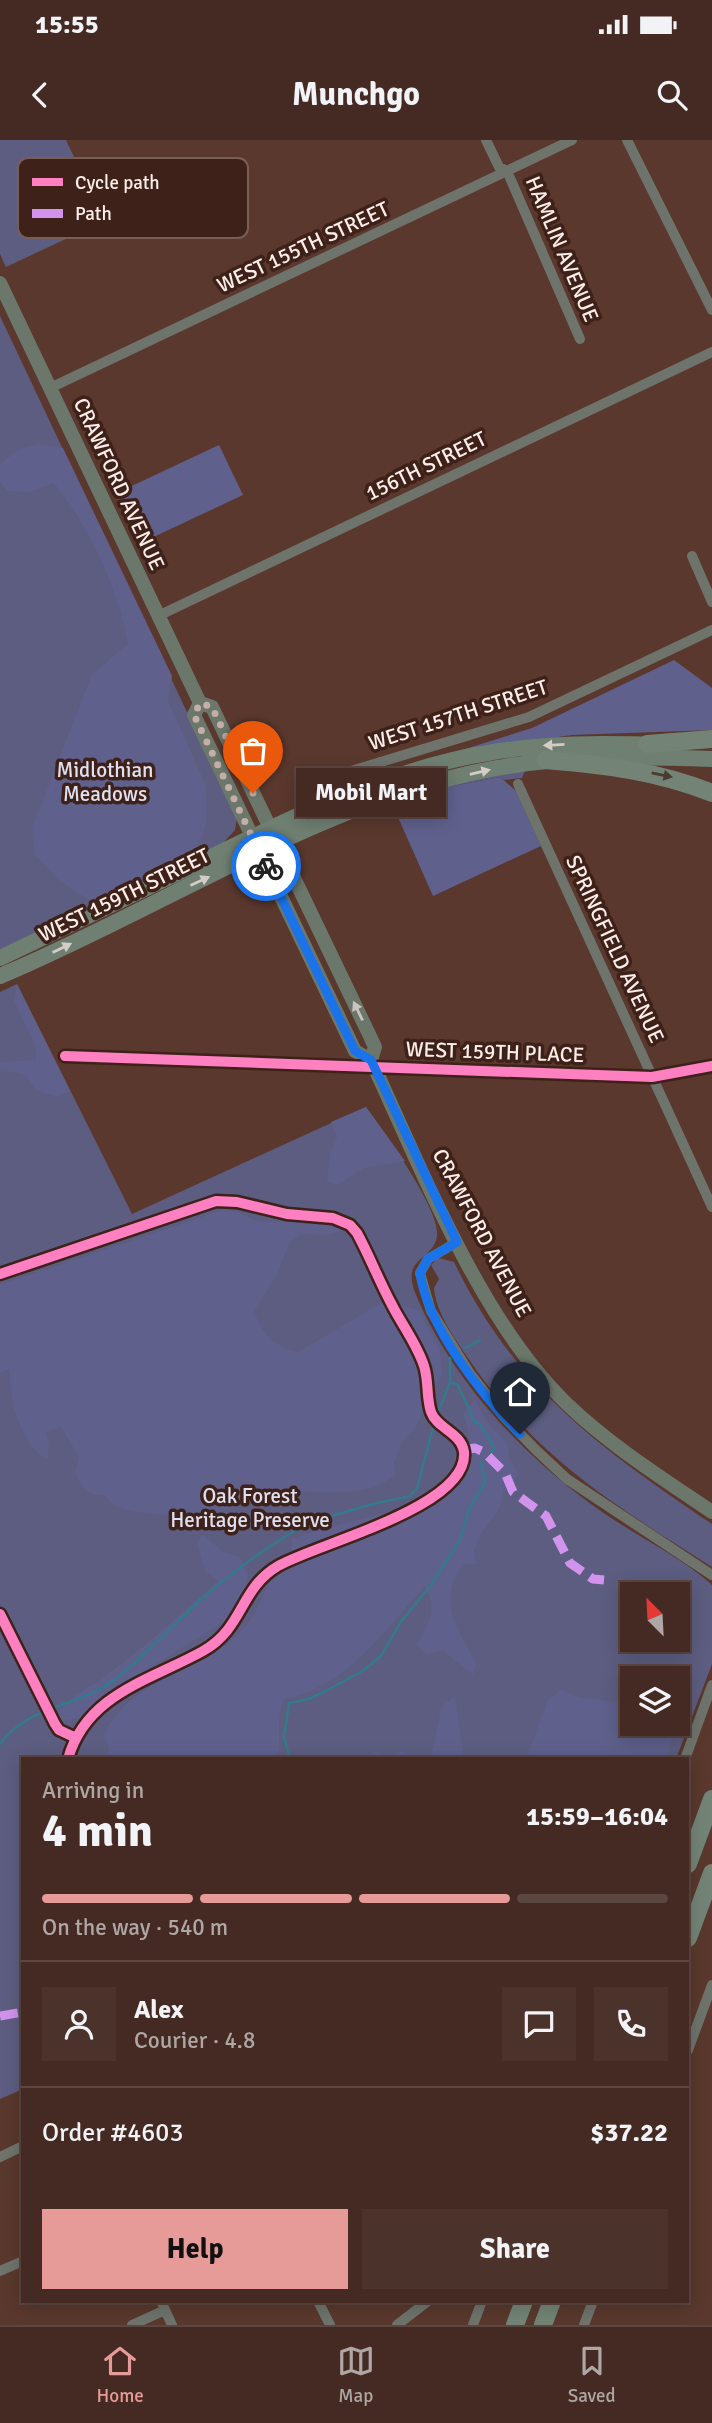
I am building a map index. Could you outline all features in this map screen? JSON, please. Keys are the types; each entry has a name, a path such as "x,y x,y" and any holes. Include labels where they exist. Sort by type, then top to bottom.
{"highway":[{"path":"647,744 712,739"},
{"path":"546,760 615,766 676,778 712,793"},
{"path":"689,1861 712,1799"},
{"path":"689,1935 712,1873"},
{"path":"515,2325 523,2303"},
{"path":"543,2325 551,2303"}],"main road":[{"name":"CRAWFORD AVENUE","path":"0,283 200,703 212,707 270,828 375,1048 373,1063"},
{"name":"CRAWFORD AVENUE","path":"200,703 194,715 259,854 355,1051 373,1063 457,1242 490,1303 529,1360 565,1402 607,1440 712,1512"},
{"name":"WEST 159TH STREET","path":"0,958 270,828 366,787 452,760 536,746 647,744 712,747"},
{"name":"WEST 159TH STREET","path":"0,976 278,845 406,791 489,769 546,760 599,756 712,759"}],"street":[{"name":"HAMLIN AVENUE","path":"486,140 499,167 507,171 580,339"},
{"name":"WEST 155TH STREET","path":"50,388 572,140"},
{"path":"627,140 712,310"},
{"name":"156TH STREET","path":"158,616 712,352"},
{"path":"692,556 712,602"},
{"name":"WEST 157TH STREET","path":"328,778 529,717 712,630"},
{"name":"SPRINGFIELD AVENUE","path":"517,784 712,1207"},
{"name":"WEST 159TH PLACE","path":"65,1056 373,1063 652,1077 712,1066"},
{"path":"457,1242 428,1259 420,1273 431,1311 468,1372 504,1418 567,1479 712,1576"},
{"path":"686,1757 712,1685"},
{"path":"689,2047 712,1985"},
{"path":"0,2157 21,2147"},
{"path":"0,2271 21,2262"},
{"path":"319,2303 330,2325"},
{"path":"397,2325 425,2303"},
{"path":"473,2325 481,2303"},
{"path":"584,2325 592,2303"},
{"path":"132,2325 163,2305 172,2325"}],"green space":[{"path":"0,140 66,140 74,158 18,158 18,238 68,238 6,267 0,254"},
{"name":"Midlothian Meadows","path":"0,316 237,818 235,830 222,844 0,953"},
{"path":"39,444 63,448 172,676 168,701 206,785 207,820 202,838 188,860 95,904 61,882 34,854 32,828 92,674 128,644 117,602 101,559 79,519 54,483 30,492 7,491 0,482 0,464 19,449"},
{"path":"219,445 243,495 145,541 121,491"},
{"path":"121,491 145,541 139,544 115,494"},
{"path":"674,660 712,688 712,730 572,735 452,753 532,728"},
{"path":"527,766 522,778 504,780 500,777 447,787 394,806 390,799"},
{"path":"500,777 516,791 541,846 433,896 393,806 447,787"},
{"name":"Oak Forest Heritage Preserve","path":"17,984 132,1214 366,1107 409,1170 430,1208 437,1236 430,1251 415,1266 412,1282 432,1328 472,1389 521,1444 576,1493 712,1585 712,1664 690,1722 690,1666 620,1666 620,1736 685,1736 677,1757 21,1757 21,2090 0,2099 0,992"},
{"path":"17,984 70,1091 57,1097 35,1090 22,1074 0,1072 0,1062 36,1060 35,1044 14,1001"},
{"path":"366,1107 405,1161 364,1168 338,1185 327,1181 330,1154 337,1137 331,1122"},
{"path":"222,1210 235,1211 259,1221 326,1222 346,1230 327,1235 299,1234 289,1243 278,1273 254,1311 265,1333 281,1346 298,1352 383,1302 419,1310 440,1350 442,1374 415,1429 402,1442 394,1462 396,1474 383,1483 353,1491 268,1493 237,1507 211,1513 147,1513 118,1507 104,1495 86,1490 75,1474 79,1457 61,1427 46,1432 49,1444 48,1460 30,1444 14,1407 10,1369 0,1373 0,1285"},
{"path":"438,1258 454,1262 478,1306 504,1345 564,1412 633,1469 712,1524 712,1567 608,1499 547,1450 518,1422 466,1355 442,1315 434,1288 439,1279 431,1265"},
{"path":"475,1400 490,1426 507,1442 510,1459 519,1474 504,1490 500,1508 481,1533 474,1550 476,1564 463,1564 451,1591 457,1627 476,1664 473,1675 442,1650 427,1655 417,1645 428,1624 431,1609 429,1594 424,1587 378,1639 345,1670 306,1693 284,1699 279,1716 279,1752 273,1757 107,1757 109,1749 104,1734 117,1714 152,1686 213,1653 248,1623 272,1578 290,1555 292,1539 434,1497 464,1477 471,1454 463,1413"},
{"path":"203,1535 222,1551 239,1557 248,1574 247,1589 235,1615 154,1665 93,1716 61,1720 58,1712 75,1695 99,1681 149,1642 218,1581 205,1571 197,1542"},
{"path":"561,1690 579,1697 620,1702 620,1736 674,1736 666,1757 527,1757 548,1700"},
{"path":"455,1696 464,1757 430,1757 442,1706"},
{"path":"374,1751 388,1756 402,1751 410,1756 409,1757 370,1757"}],"waterway":[{"path":"465,1348 480,1340"},
{"path":"439,1410 450,1382 450,1358"},
{"path":"450,1382 458,1385 475,1423 479,1423 495,1448 491,1452"},
{"path":"0,1744 25,1721 85,1696 114,1680 214,1588 286,1536 345,1512 408,1497 417,1489 434,1424"},
{"path":"289,1757 284,1737 289,1703 309,1699 328,1690 364,1670 381,1656 400,1623 431,1585 460,1540 470,1507 485,1483 481,1462"}],"marked path":[{"path":"464,1450 475,1448 484,1452 505,1473 513,1492 546,1516 570,1563 593,1579 604,1580"},
{"path":"0,2016 21,2012"}],"cycle path":[{"path":"65,1056 652,1077 712,1066"},
{"path":"0,1274 216,1201 237,1202 287,1214 333,1218 350,1225 357,1233 421,1358 426,1372 431,1412 438,1423 454,1435 464,1452 459,1472 443,1490 418,1506 278,1566 265,1575 227,1631 216,1642 105,1704 89,1719 77,1737 69,1757"},
{"path":"0,1614 55,1724 59,1730 74,1737"}],"way so far":[{"path":"253,793 212,707 200,703 194,715 266,866"}],"place":[{"name":"Mobil Mart","path":"253,793"}],"route":[{"path":"266,866 355,1051 371,1060 457,1242 428,1259 420,1273 422,1290 431,1311 468,1372 520,1434"}]}
